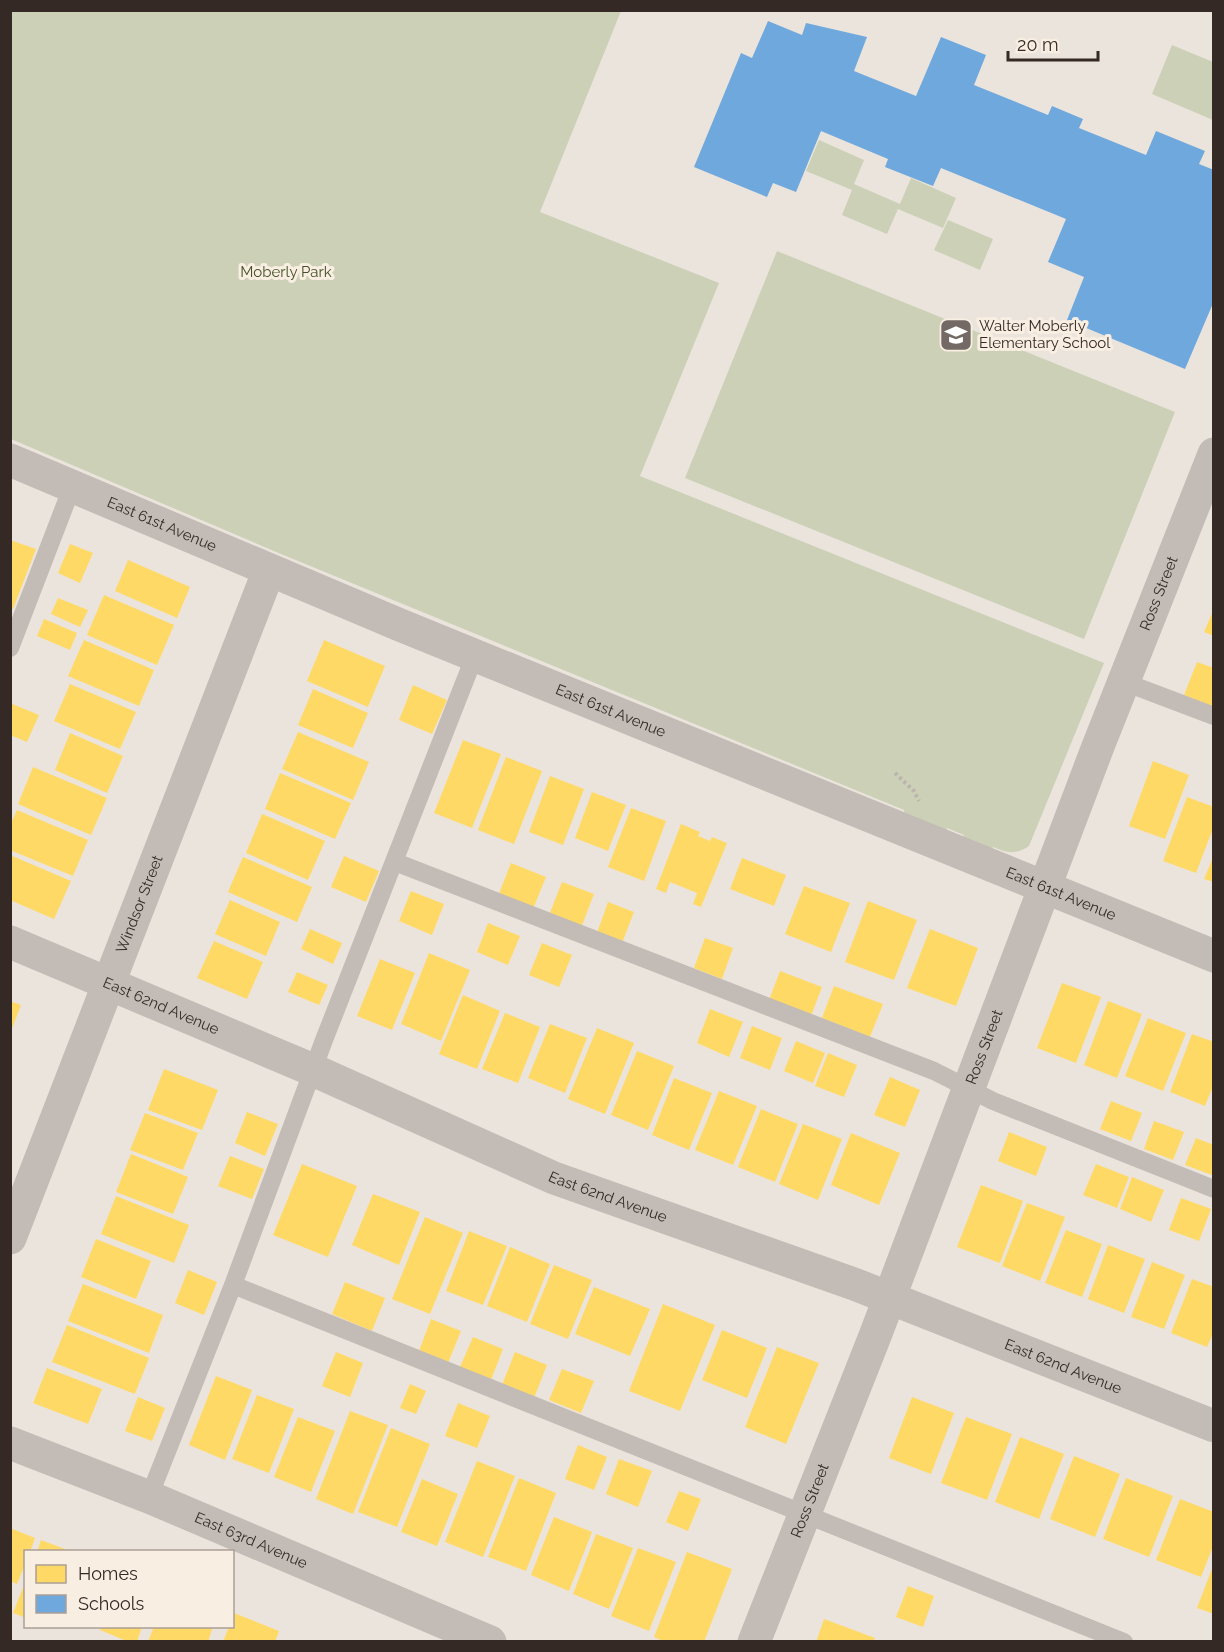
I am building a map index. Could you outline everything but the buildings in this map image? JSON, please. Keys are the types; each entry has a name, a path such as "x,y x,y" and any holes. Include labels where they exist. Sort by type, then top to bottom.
{"street":[{"name":"East 61st Avenue","path":"10,460 400,625 1214,956"},
{"name":"Ross Street","path":"754,1641 890,1298 1124,682 1211,470"},
{"name":"Windsor Street","path":"10,1238 269,570"},
{"name":"East 62nd Avenue","path":"10,942 313,1070 554,1178 890,1298 1214,1426"},
{"name":"East 63rd Avenue","path":"10,1443 149,1497 490,1641"}],"lane":[{"path":"10,648 72,487"},
{"path":"149,1497 475,655"},
{"path":"1124,682 1214,716"},
{"path":"395,862 923,1067 993,1101 1214,1189"},
{"path":"233,1285 1124,1641"}],"path":[{"path":"895,773 914,791 923,807"}],"green space":[{"name":"Moberly Park","path":"10,11 621,11 540,212 719,283 640,476 1104,663 1029,846 1016,852 1007,852 993,847 991,851 947,828 946,832 906,821 904,810 281,554 11,439"},
{"path":"1172,45 1213,62 1213,120 1152,94"},
{"path":"819,140 864,160 854,184 900,204 911,178 956,198 943,228 898,209 887,234 842,215 852,190 806,171"},
{"path":"948,220 993,239 980,270 934,250"},
{"path":"777,251 1175,412 1084,639 685,478"}],"place":[{"name":"Walter Moberly Elementary School","path":"956,335"}]}
